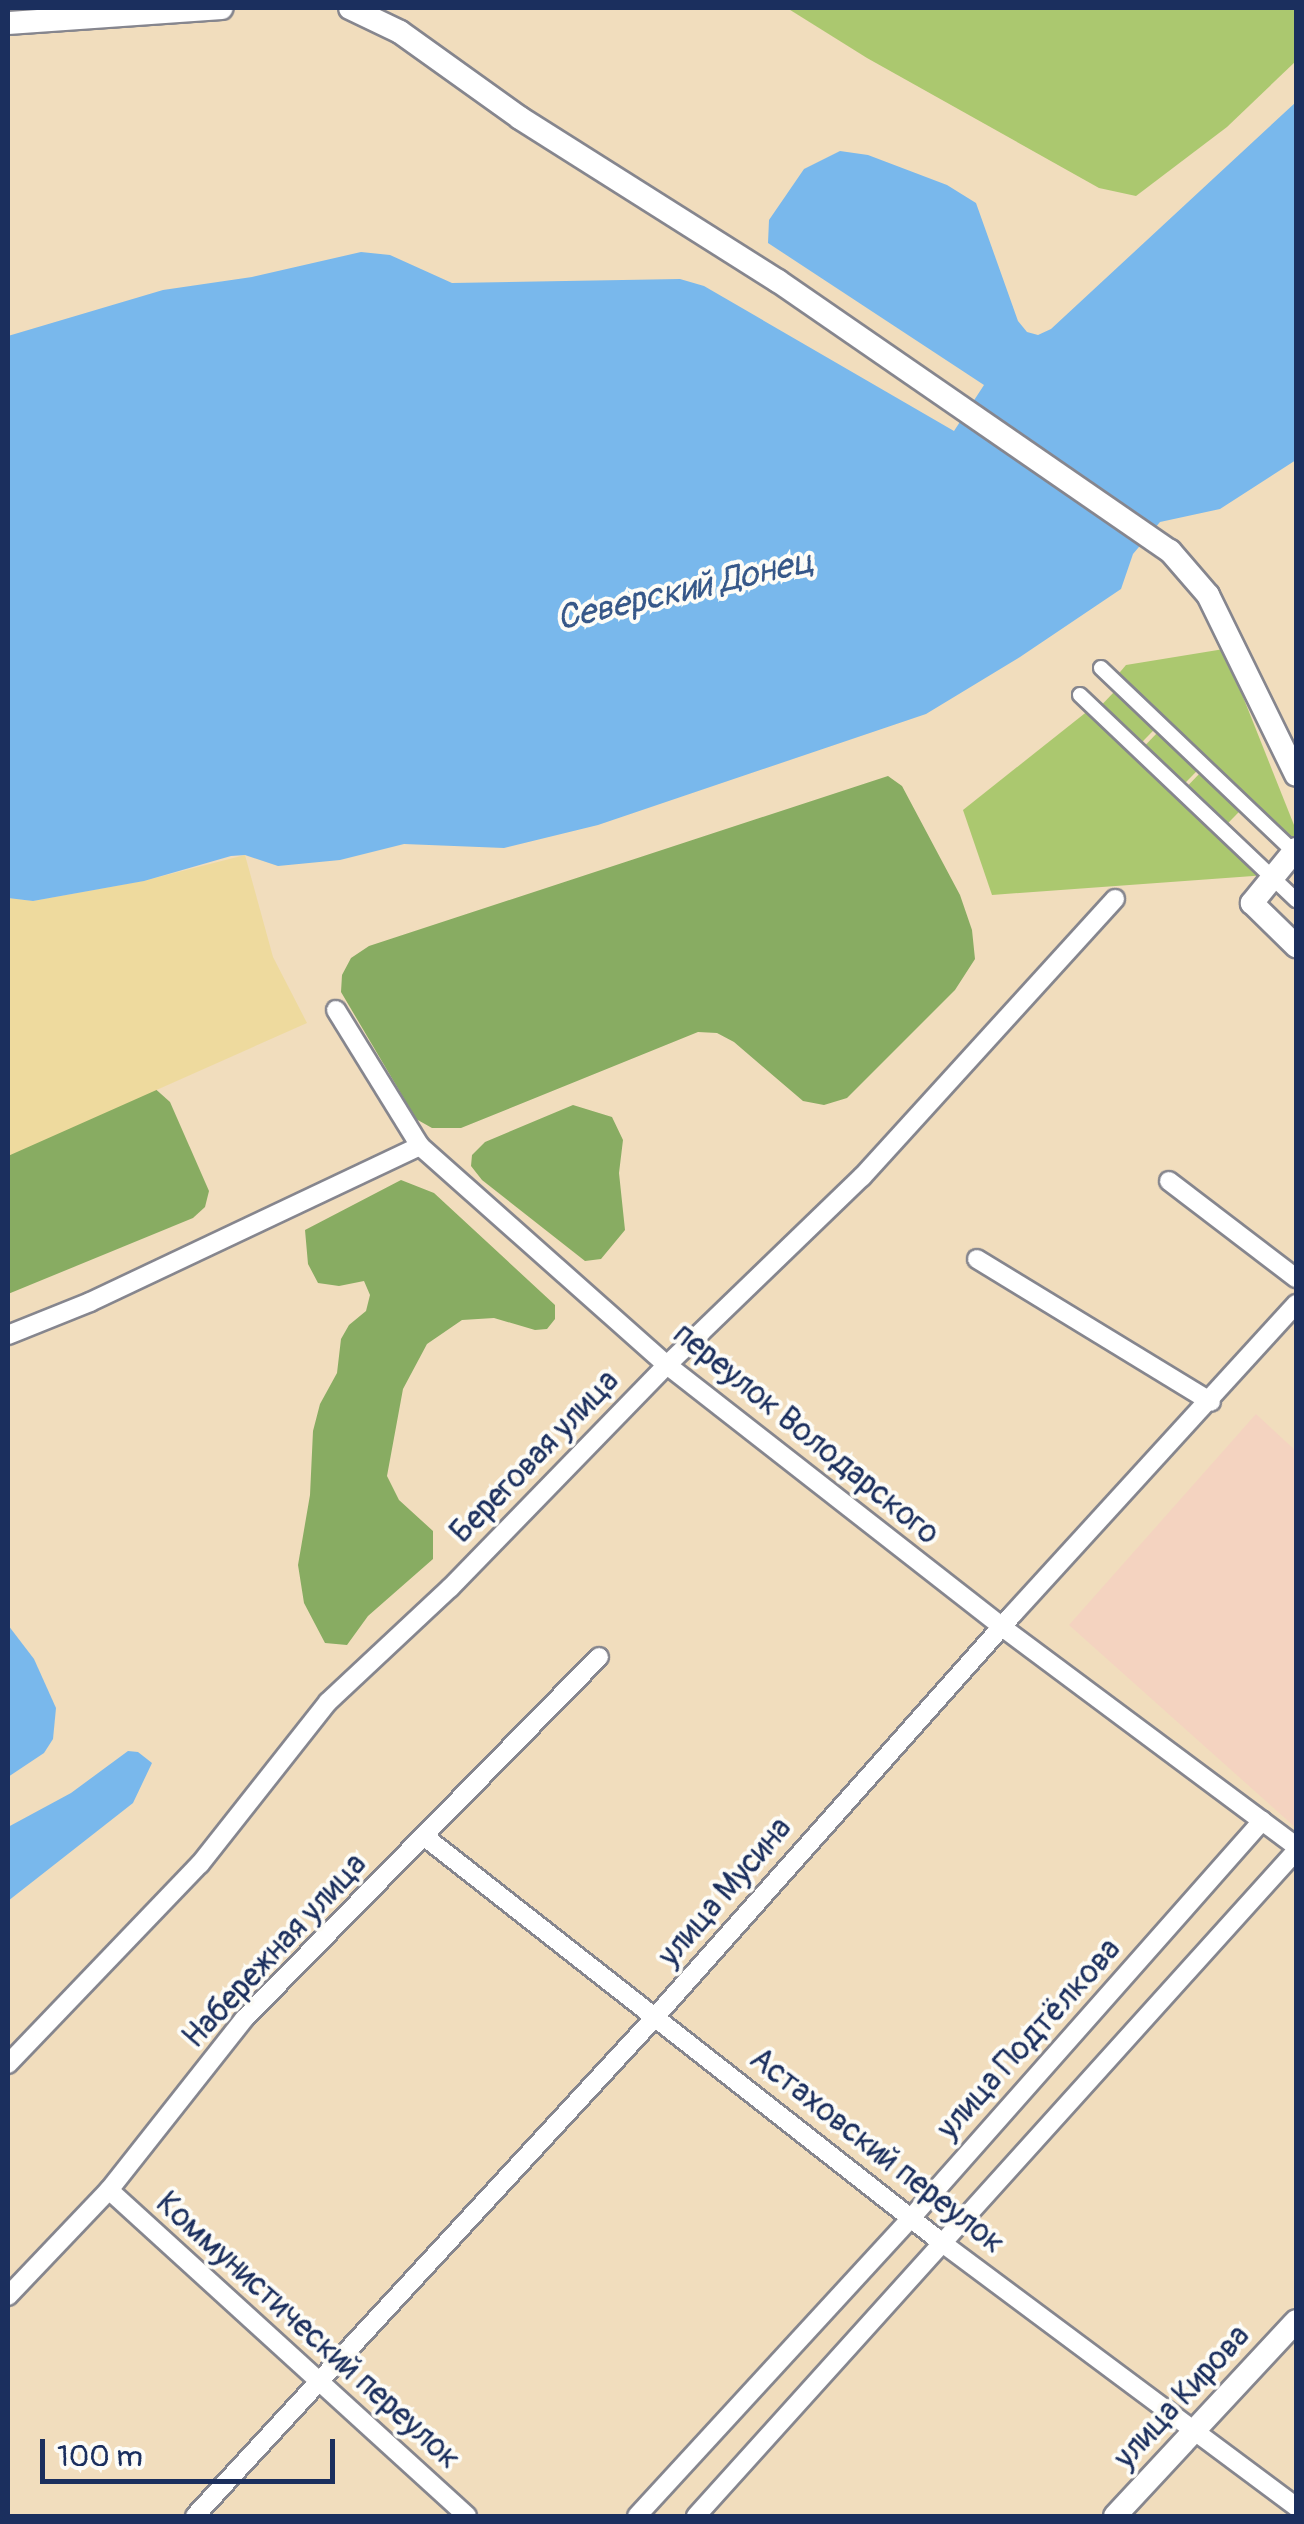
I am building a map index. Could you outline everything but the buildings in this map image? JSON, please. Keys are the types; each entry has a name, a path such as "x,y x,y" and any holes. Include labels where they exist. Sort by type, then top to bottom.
{"street":[{"path":"8,23 221,8"},
{"path":"350,8 400,32 520,118 778,281 1170,551 1208,596 1296,776"},
{"path":"1101,668 1296,852 1271,875 1252,903 1296,946"},
{"path":"1080,695 1296,900"},
{"name":"Береговая улица","path":"8,2064 200,1864 328,1702 450,1588 667,1365 862,1177 1115,899"},
{"name":"переулок Володарского","path":"336,1010 420,1146 667,1365 1002,1628 1296,1849"},
{"path":"8,1335 90,1302 420,1146"},
{"path":"1169,1181 1296,1278"},
{"path":"976,1259 1211,1402"},
{"name":"улица Мусина","path":"195,2516 656,2016 1296,1304"},
{"name":"Набережная улица","path":"8,2296 108,2190 244,2019 599,1658"},
{"name":"улица Подтёлкова","path":"637,2516 912,2217 1262,1822"},
{"name":"Астаховский переулок","path":"425,1837 945,2245 1296,2507"},
{"path":"696,2516 945,2245 1296,1849"},
{"name":"Коммунистический переулок","path":"108,2190 467,2516"},
{"name":"улица Кирова","path":"1115,2516 1296,2321"}],"shaded area":[{"path":"1256,1414 1296,1451 1296,1828 1069,1625"}],"green space":[{"path":"787,8 1296,8 1296,61 1227,127 1136,196 1099,188 867,58"},
{"path":"1224,649 1296,830 1296,846 1115,678 1126,665"},
{"path":"1115,691 1155,729 1141,744 1101,705"},
{"path":"1089,710 1267,875 992,895 963,810"},
{"path":"1158,732 1198,770 1184,785 1144,746"},
{"path":"1201,772 1241,810 1227,825 1187,786"},
{"path":"888,776 902,786 960,895 972,930 975,959 955,990 847,1098 824,1105 803,1101 734,1042 717,1033 698,1032 461,1128 432,1128 416,1119 341,992 342,975 351,958 369,946"},
{"path":"151,1085 170,1102 209,1191 205,1207 193,1218 8,1294 8,1146"},
{"path":"573,1105 612,1117 623,1140 619,1173 625,1230 601,1259 585,1261 482,1180 471,1166 472,1155 485,1142"},
{"path":"401,1180 434,1193 555,1305 555,1319 547,1329 535,1330 494,1318 462,1320 427,1344 403,1389 387,1476 399,1500 433,1531 433,1559 368,1616 347,1645 325,1643 304,1603 298,1565 310,1495 313,1431 320,1404 337,1373 341,1339 349,1325 366,1311 370,1295 364,1281 339,1286 318,1283 308,1264 305,1230"}],"sand":[{"path":"245,855 273,957 307,1023 8,1156 8,898 33,901 143,881"}],"water":[{"name":"Северский Донец","path":"1296,102 1296,460 1220,509 1160,522 1133,554 1121,589 1020,657 926,714 598,825 504,848 404,844 340,860 278,866 245,855 231,856 144,881 33,901 8,898 8,336 163,290 252,277 361,252 390,255 452,283 680,279 704,286 954,431 984,385 768,243 769,220 804,169 840,151 868,155 947,185 976,203 1018,321 1027,332 1038,335 1051,329"},
{"path":"8,1625 34,1659 56,1708 53,1739 44,1753 8,1777"},
{"path":"128,1751 138,1752 152,1763 133,1803 8,1901 8,1827 71,1793"}]}
